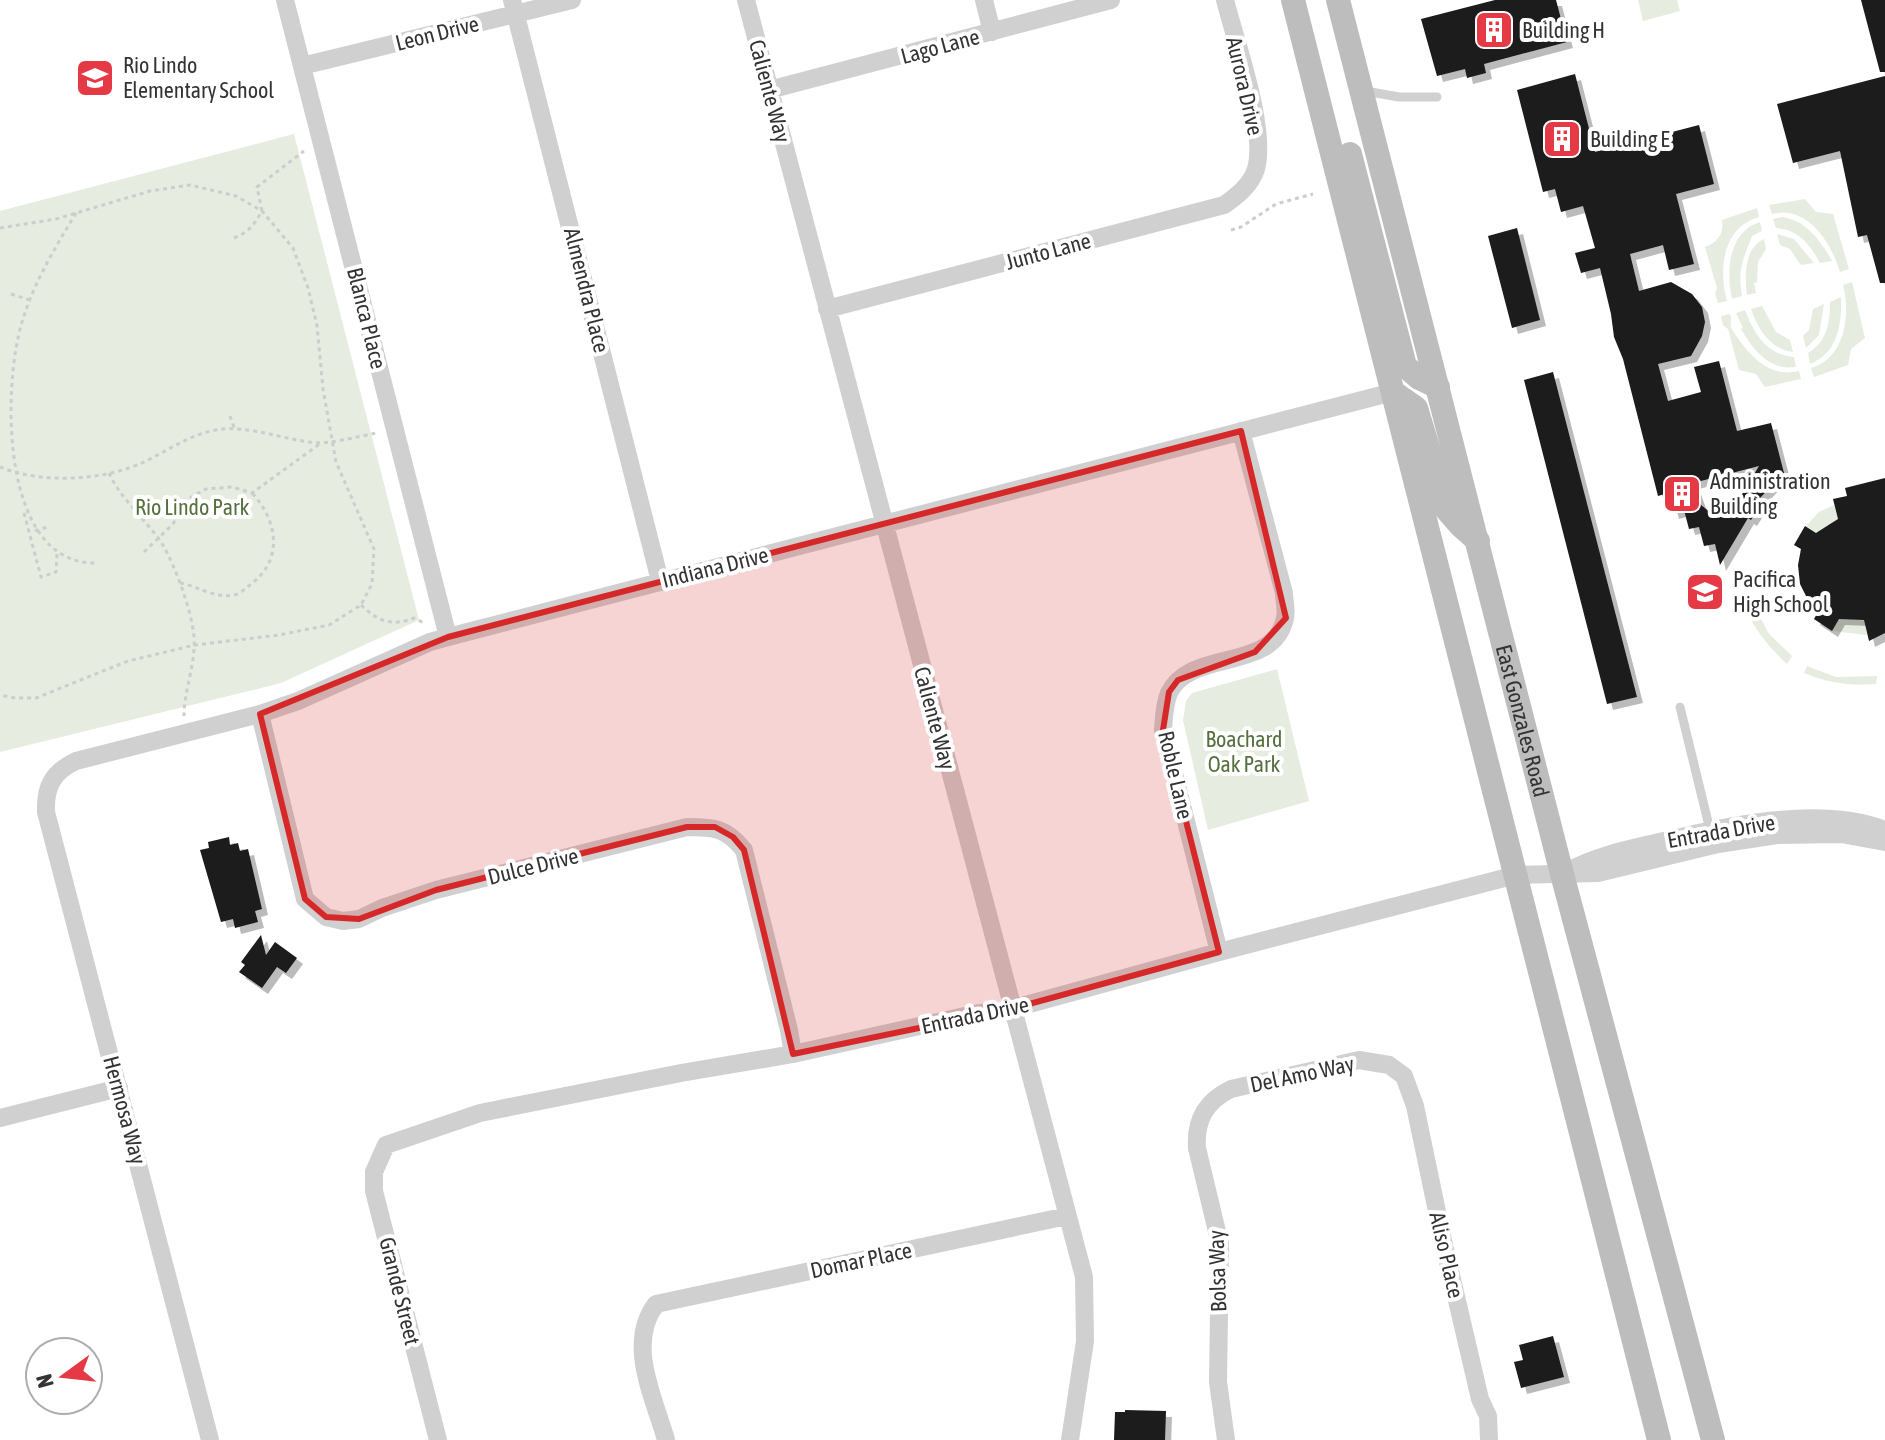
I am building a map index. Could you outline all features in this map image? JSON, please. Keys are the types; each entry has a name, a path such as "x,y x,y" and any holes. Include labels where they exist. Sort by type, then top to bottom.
{"main road":[{"name":"East Gonzales Road","path":"1293,0 1659,1440"},
{"name":"East Gonzales Road","path":"1338,0 1562,874 1713,1440"},
{"path":"1325,125 1349,149 1405,366 1419,378 1438,387"},
{"path":"1393,392 1416,408 1447,510 1478,541"}],"street":[{"name":"Blanca Place","path":"285,0 448,637"},
{"name":"Leon Drive","path":"302,66 514,7 572,0"},
{"name":"Caliente Way","path":"746,0 1084,1277 1085,1341 1070,1440"},
{"path":"984,0 992,32"},
{"name":"Lago Lane","path":"769,90 1111,0"},
{"name":"Aurora Drive","path":"1225,0 1260,142 1255,172"},
{"name":"Almendra Place","path":"514,7 660,581"},
{"name":"Junto Lane","path":"827,309 1224,205 1242,191 1255,172"},
{"name":"Indiana Drive","path":"51,779 62,767 76,761 260,714 298,701 430,642 1393,392"},
{"name":"Roble Lane","path":"1219,952 1163,730 1169,692 1178,680 1193,670 1255,652 1279,633 1286,618 1284,593 1241,431"},
{"name":"Dulce Drive","path":"260,714 305,899 326,917 343,921 359,919 436,890 687,827 715,827 733,837 744,850 793,1054"},
{"name":"Hermosa Way","path":"51,779 46,812 210,1440"},
{"name":"Entrada Drive","path":"1562,874 1592,858 1710,830 1769,821 1833,820 1885,830"},
{"name":"Entrada Drive","path":"386,1145 480,1113 1011,1009 1516,875 1598,873 1718,844 1777,835 1841,834 1885,842"},
{"name":"Del Amo Way","path":"1207,1106 1231,1089 1343,1063 1376,1062 1400,1072"},
{"name":"Aliso Place","path":"1400,1072 1415,1106 1480,1399 1488,1416 1489,1440"},
{"path":"0,1118 119,1088"},
{"name":"Bolsa Way","path":"1207,1106 1196,1135 1220,1244 1218,1382 1226,1440"},
{"name":"Grande Street","path":"386,1145 374,1172 374,1191 438,1440"},
{"name":"Domar Place","path":"666,1440 641,1351 642,1330 656,1304 1067,1216"}],"lane":[{"path":"1361,90 1437,97"},
{"path":"1680,707 1710,830"}],"path":[{"path":"234,238 254,226 262,211 257,187 321,141"},
{"path":"0,228 56,219 150,191 190,185 236,196 262,211 293,248 308,288 317,326 336,462 374,549 372,584 361,605 329,625 279,635 195,645 128,661 36,698 0,695"},
{"path":"1231,230 1241,227 1276,204 1313,194"},
{"path":"57,554 56,572 41,577 22,507 10,445 10,386 21,324 30,300 54,249 76,213"},
{"path":"11,294 30,300"},
{"path":"230,416 235,430"},
{"path":"0,467 16,473 79,477 122,471 193,435 224,429 264,432 312,443 395,428"},
{"path":"252,493 324,441"},
{"path":"109,473 114,484 159,539 180,583 195,645 184,711 185,732"},
{"path":"144,552 173,524 186,500 206,489 232,487 252,493 265,508 271,524 274,551 260,578 237,595 217,596 194,585 180,583"},
{"path":"22,507 35,531 57,554 85,563 98,563"},
{"path":"35,531 50,526"},
{"path":"361,605 375,618 396,625 414,618 448,637"}],"highlighted area":[{"path":"1241,431 1286,618 1255,652 1178,680 1169,692 1163,730 1219,952 1011,1009 793,1054 744,850 733,837 715,827 687,827 436,890 359,919 326,917 305,899 260,714 448,637"}],"green space":[{"path":"1638,0 1677,0 1680,11 1643,21"},
{"name":"Rio Lindo Park","path":"294,134 419,620 281,683 0,752 0,211"},
{"path":"1805,199 1816,212 1833,214 1849,269 1840,272 1824,238 1807,220 1785,213 1772,214 1769,205"},
{"path":"1757,208 1759,217 1738,230 1726,251 1723,276 1727,301 1718,303 1717,288 1705,247 1719,237 1722,220"},
{"path":"1782,217 1806,227 1832,261 1820,263 1802,239 1791,231 1776,228 1773,219"},
{"path":"1760,222 1762,231 1752,236 1742,264 1742,296 1732,299 1729,277 1735,244 1741,234"},
{"path":"1777,234 1794,239 1814,263 1801,265 1790,249 1780,245"},
{"path":"1764,239 1766,249 1758,262 1757,282 1754,283 1756,293 1747,295 1749,255"},
{"path":"1852,282 1865,338 1851,349 1848,365 1814,377 1811,368 1831,355 1843,334 1846,309 1843,285"},
{"path":"1841,297 1841,317 1832,345 1827,353 1810,364 1808,353 1826,331 1830,302"},
{"path":"1824,304 1819,335 1806,348 1803,336 1809,330 1813,309"},
{"path":"1762,306 1776,332 1790,340 1793,352 1778,347 1761,331 1751,309"},
{"path":"1745,310 1763,342 1776,352 1794,357 1796,367 1778,366 1757,351 1741,329 1736,313"},
{"path":"1730,314 1732,329 1759,362 1777,371 1799,371 1801,379 1765,387 1756,374 1739,370 1728,329 1723,325 1721,316"},
{"path":"1834,505 1838,519 1818,534 1806,526 1819,512"},
{"path":"1752,602 1769,634 1792,656 1787,664 1752,622 1744,605"},
{"path":"1840,617 1864,621 1867,635 1832,631"},
{"path":"1807,666 1836,677 1877,676 1876,684 1848,684 1822,679 1804,673"},
{"name":"Boachard Oak Park","path":"1277,669 1309,801 1208,830 1183,720 1186,701 1192,693"}],"building":[{"name":"Building H","path":"1495,0 1556,0 1567,42 1484,64 1486,73 1467,78 1465,69 1437,76 1421,19"},
{"path":"1861,0 1885,0 1885,72 1880,72"},
{"path":"1575,74 1595,152 1699,125 1714,184 1676,194 1694,264 1669,270 1663,245 1630,254 1639,291 1671,282 1692,294 1702,307 1705,322 1702,336 1691,356 1658,364 1668,401 1701,392 1694,367 1719,361 1737,431 1771,423 1784,473 1759,499 1763,501 1751,520 1748,518 1720,565 1715,544 1704,546 1699,527 1689,529 1684,510 1673,513 1668,493 1658,496 1623,359 1614,337 1600,268 1581,273 1575,253 1595,248 1583,206 1561,212 1555,189 1543,192 1517,90","holes":["1759,466 1729,516 1711,513 1701,505 1693,483"]},
{"path":"1885,76 1885,283 1880,283 1867,235 1858,237 1840,151 1793,163 1777,104"},
{"path":"1517,228 1540,320 1512,328 1488,236"},
{"path":"1553,372 1637,697 1607,704 1524,380"},
{"path":"1885,478 1885,633 1869,641 1864,620 1839,619 1832,631 1814,619 1818,612 1800,584 1798,565 1801,549 1794,545 1805,526 1816,533 1838,519 1833,499 1847,496 1845,488"},
{"path":"229,837 230,845 238,843 240,851 248,849 262,909 255,911 258,922 235,928 233,919 221,922 200,850 209,848 208,842"},
{"path":"261,935 266,955 275,942 297,958 286,973 277,967 262,988 239,972 245,965 241,962"},
{"path":"1553,1336 1564,1377 1521,1388 1514,1362 1523,1360 1519,1345"},
{"path":"1166,1411 1165,1440 1114,1440 1115,1412"}],"place":[{"name":"Building H","path":"1494,30"},
{"name":"Rio Lindo Elementary School","path":"95,78"},
{"name":"Building E","path":"1562,139"},
{"name":"Administration Building","path":"1682,494"},
{"name":"Pacifica High School","path":"1705,592"}]}
